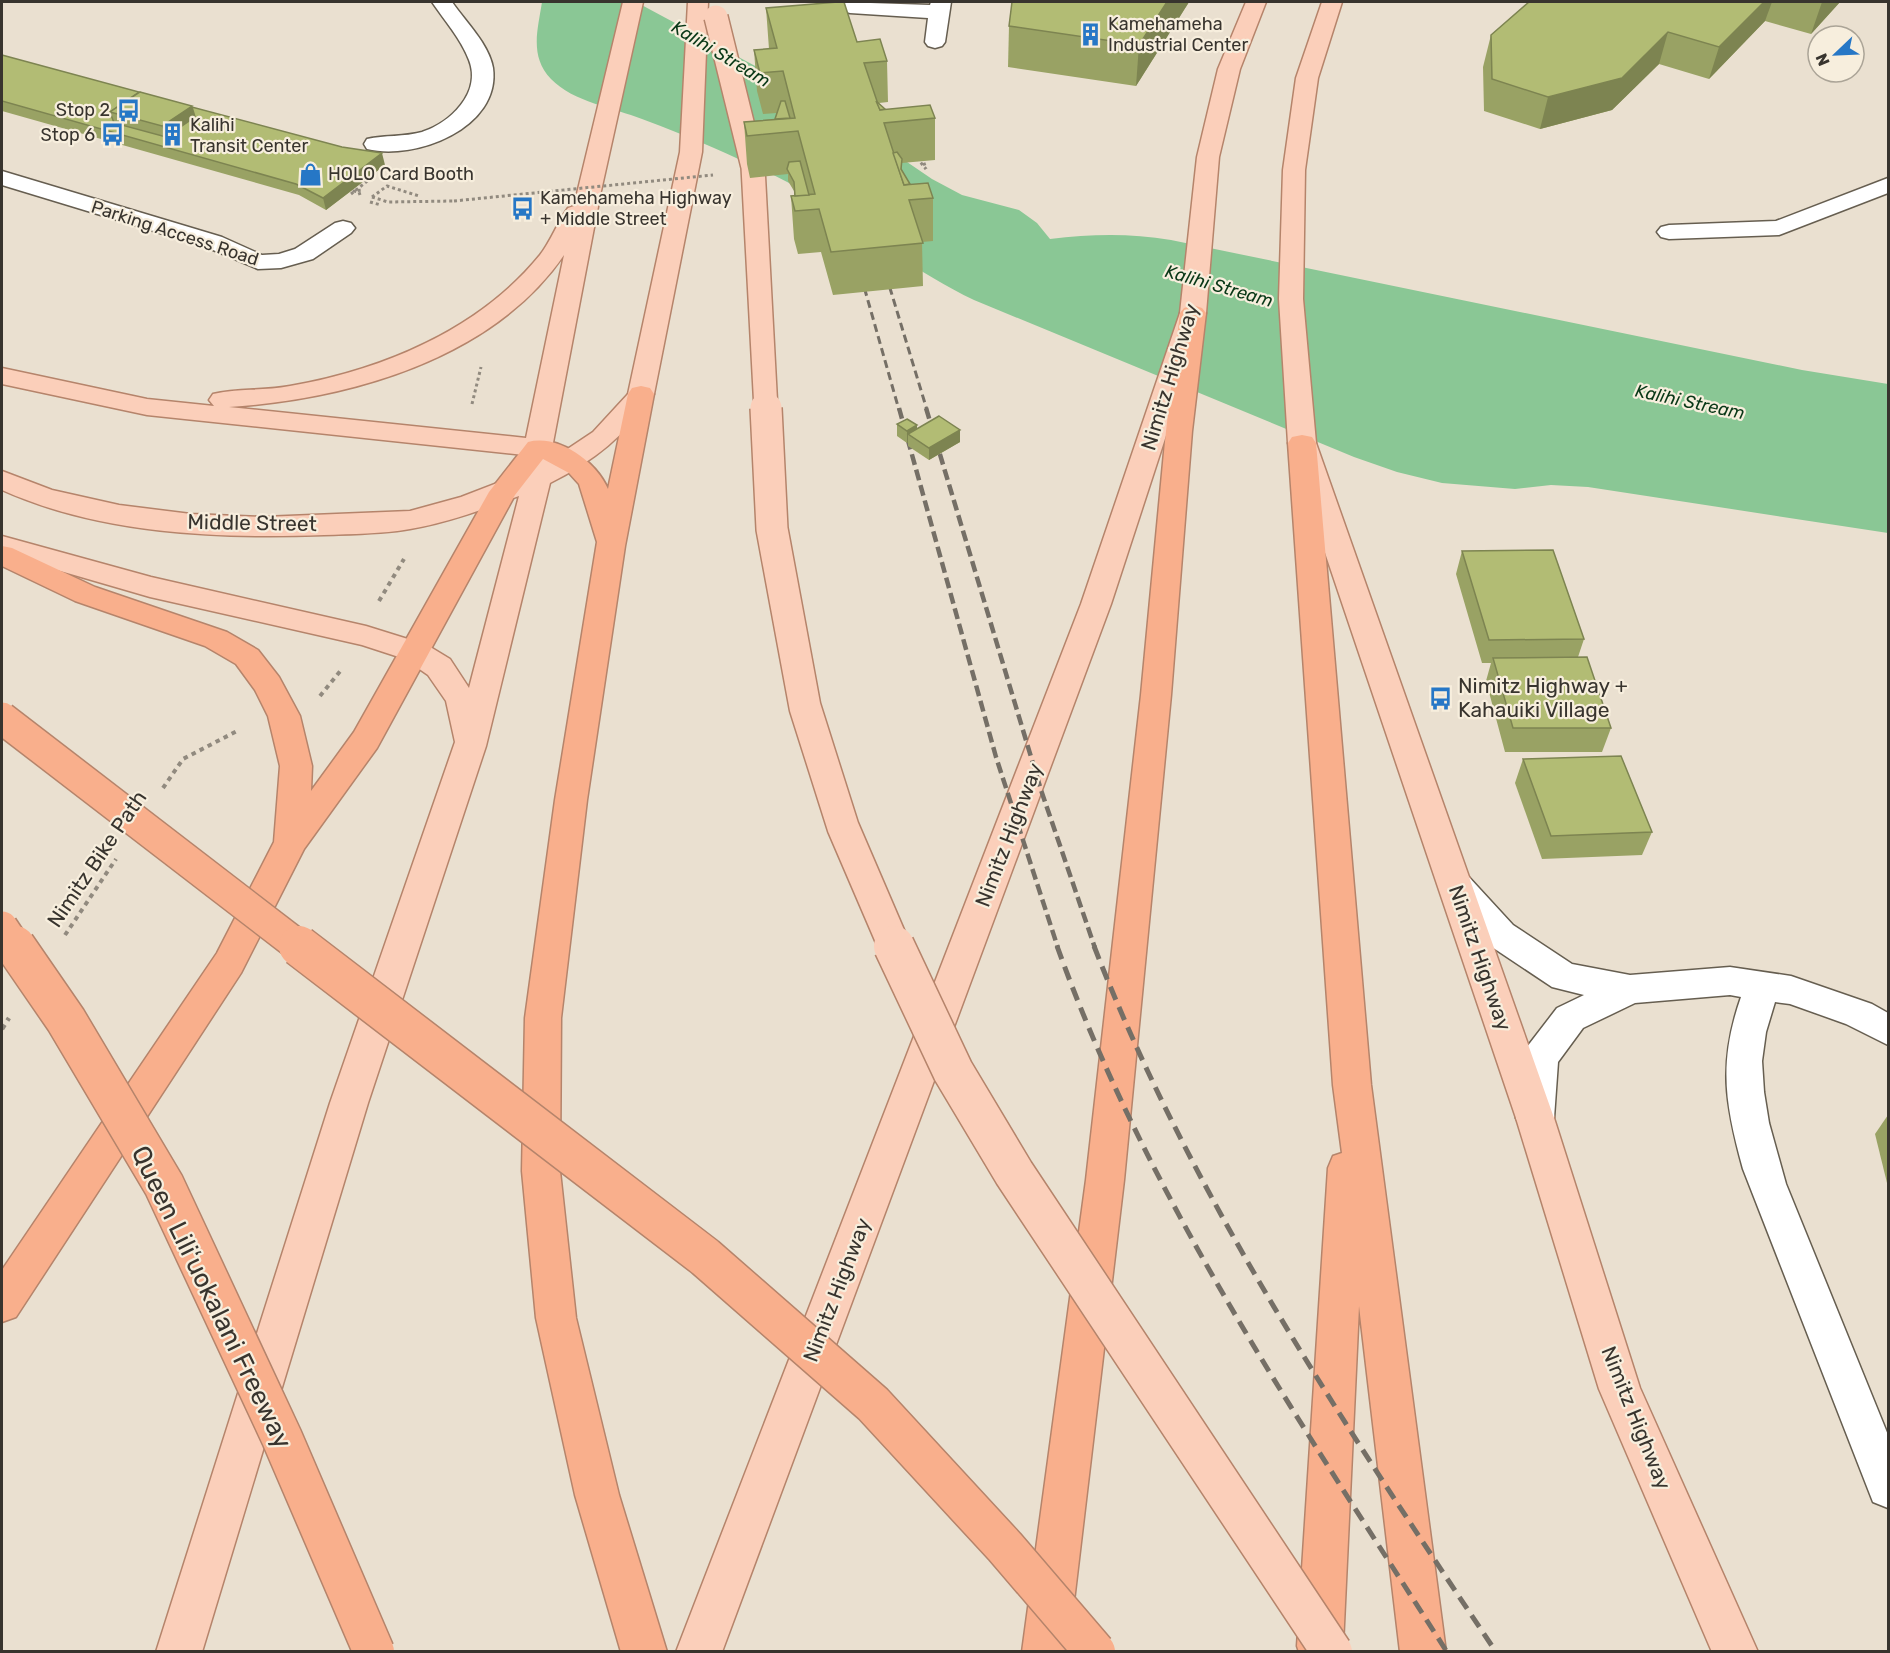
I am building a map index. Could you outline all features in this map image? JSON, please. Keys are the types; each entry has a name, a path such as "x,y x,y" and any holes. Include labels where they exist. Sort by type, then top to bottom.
{"highway":[{"path":"1045,1652 1105,1180 1156,695 1168,427 1193,313"},
{"path":"641,394 611,546 571,800 543,1018 542,1171 556,1318 597,1495 644,1652"},
{"path":"1302,443 1352,1085 1424,1652"},
{"path":"2,1304 229,963 291,842 366,740 503,492 538,448 571,461 588,476 602,502 611,546"},
{"path":"2,555 85,594 216,639 247,657 268,685 287,726 296,766 291,842"},
{"path":"2,718 705,1257 873,1404 1005,1547 1095,1652"},
{"name":"Queen Liliʻuokalani Freeway","path":"2,927 66,1020 164,1185 282,1438 374,1652"},
{"path":"1320,1652 1352,1085"}],"main road":[{"path":"179,1652 349,1103 470,746 537,478 538,448 589,191 633,2"},
{"name":"Nimitz Highway","path":"1193,313 1208,157 1229,69 1256,2"},
{"name":"Nimitz Highway","path":"1332,2 1307,78 1294,170 1291,299 1302,443 1535,1118 1620,1389 1736,1652"},
{"path":"641,394 691,152 706,11"},
{"path":"706,11 753,167 772,529 805,707 843,827 891,939 953,1071 1014,1173 1332,1652"},
{"path":"147,407 289,394 348,382 399,364 444,344 488,317 516,294 549,260 589,191"},
{"path":"2,376 147,407 538,448"},
{"name":"Middle Street","path":"2,480 47,498 145,518 210,526 279,528 382,524 420,518 463,507 537,478 571,461 596,447 628,415 641,394"},
{"name":"Nimitz Highway","path":"699,1652 1096,604 1168,427"},
{"path":"2,545 150,587 366,636 416,652 439,667 461,700 470,746"}],"street":[{"path":"375,144 406,142 441,133 463,118 476,101 482,70 480,60 441,2"},
{"path":"851,2 850,7 940,7 935,42"},
{"name":"Parking Access Road","path":"2,178 214,242 258,262 280,261 304,254 343,228"},
{"path":"1669,232 1779,228 1888,185"},
{"path":"1455,884 1501,935 1564,977 1630,989 1730,981 1791,990 1859,1014 1888,1030"},
{"path":"1763,986 1749,1027 1744,1062 1755,1144 1767,1184 1888,1487"},
{"path":"1535,1118 1539,1058 1570,1018 1630,989"}],"path":[{"path":"360,193 362,190 354,191 379,172"},
{"path":"419,196 387,186 372,197 387,202 454,201 713,175"},
{"path":"371,210 387,202"},
{"path":"470,410 481,367"},
{"path":"378,610 380,601 410,550"},
{"path":"316,700 349,660"},
{"name":"Nimitz Bike Path","path":"163,788 183,759 239,730"},
{"name":"Nimitz Bike Path","path":"63,937 116,858"},
{"path":"2,1029 10,1016"}],"water":[{"name":"Kalihi Stream","path":"542,2 636,2 807,94 932,179 962,195 1019,210 1037,223 1050,239 1110,235 1171,240 1802,370 1888,384 1888,533 1588,487 1551,485 1515,489 1442,483 1397,472 1354,457 974,300 931,277 812,197 777,177 679,133 594,104 560,87 544,70 537,52 537,32"}],"building":[{"path":"844,2 857,42 880,39 887,61 864,63 880,110 930,105 935,118 884,123 904,185 928,183 933,198 909,200 923,243 831,252 819,209 795,211 791,196 815,194 798,131 747,136 744,122 795,118 783,71 760,73 754,50 777,48 766,8"},
{"path":"1012,2 1167,2 1139,45 1009,26"},
{"path":"1529,2 1764,2 1719,47 1668,32 1622,78 1548,97 1492,79 1491,35"},
{"name":"Kalihi Transit Center","path":"2,55 139,92 110,112 114,123 166,137 195,117 192,107 342,147 382,153 323,198 296,184 2,101"},
{"path":"140,92 192,106 162,126 110,112"},
{"path":"781,101 785,101 790,118 775,119"},
{"path":"876,101 885,109 880,110"},
{"path":"897,152 902,159 901,169 910,184 904,185 893,153"},
{"path":"800,161 809,195 795,196 794,182 787,169 789,162"},
{"path":"939,416 960,430 929,448 908,434"},
{"path":"907,419 917,425 907,431 897,424"},
{"path":"1553,550 1584,639 1489,640 1462,551"},
{"path":"1587,657 1611,728 1513,728 1493,658"},
{"path":"1621,756 1652,832 1551,836 1523,759"}],"railway":[{"path":"886,275 927,410"},
{"path":"861,276 899,410"},
{"path":"899,408 996,757 1058,948"},
{"path":"926,408 1041,790 1095,948"},
{"path":"1057,946 1094,1040 1136,1132 1182,1221 1284,1396 1447,1652"},
{"path":"1094,946 1133,1040 1177,1131 1225,1221 1329,1396 1496,1652"}],"place":[{"name":"Kamehameha Industrial Center","path":"1090,34"},
{"name":"Stop 2","path":"128,110"},
{"name":"Stop 6","path":"113,135"},
{"name":"Kalihi Transit Center","path":"172,135"},
{"name":"HOLO Card Booth","path":"310,174"},
{"name":"Kamehameha Highway + Middle Street","path":"522,208"},
{"name":"Nimitz Highway + Kahauiki Village","path":"1440,698"}]}
